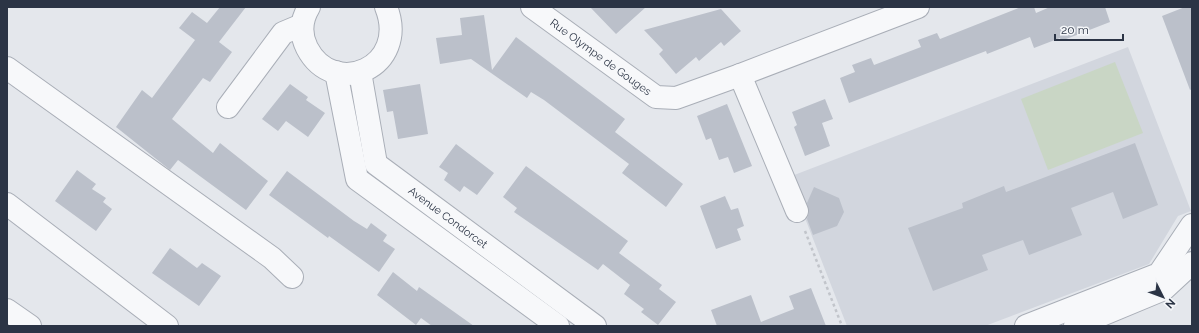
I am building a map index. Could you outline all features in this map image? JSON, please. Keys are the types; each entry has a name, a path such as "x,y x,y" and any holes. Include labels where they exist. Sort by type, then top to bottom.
{"street":[{"path":"305,16 304,41 311,56 323,67 336,72 352,74 360,72 377,62 386,50 391,36 391,20 386,7"},
{"name":"Rue Olympe de Gouges","path":"532,7 556,14 656,97 676,98 918,7"},
{"path":"228,107 283,33 305,16"},
{"path":"7,68 272,258 292,277"},
{"path":"336,72 356,180 558,326"},
{"name":"Avenue Condorcet","path":"360,72 376,164 595,326"},
{"path":"740,75 797,211"},
{"path":"7,204 167,326"},
{"path":"1031,325 1160,274 1192,225"},
{"path":"1075,326 1164,289 1192,263"},
{"path":"7,310 30,326"}],"path":[{"path":"797,211 842,326"}],"shaded area":[{"path":"1128,47 1191,211 1178,216 1149,264 985,326 847,326 789,177"}],"green space":[{"path":"1115,62 1143,133 1048,170 1021,99"}],"building":[{"path":"220,7 246,7 219,42 232,52 210,82 203,78 172,119 213,153 220,143 268,181 246,210 178,160 170,170 116,127 142,90 152,98 195,40 179,28 192,12 207,23"},
{"path":"590,7 646,7 616,34"},
{"path":"1021,7 1034,7 1036,13 1050,7 1105,7 1110,22 1061,41 1060,38 1034,48 1030,37 987,54 986,51 849,103 840,78 855,72 852,65 871,58 874,65 921,47 918,40 937,33 940,39"},
{"path":"1185,7 1192,7 1192,89 1190,90 1162,16"},
{"path":"721,9 741,31 724,46 721,42 699,61 696,57 676,74 659,54 663,50 644,30"},
{"path":"484,15 492,70 516,37 625,119 615,132 683,184 666,207 622,173 629,164 544,100 531,92 527,98 471,59 440,64 436,38 462,35 460,18"},
{"path":"290,84 308,97 306,100 325,113 308,137 286,121 278,131 262,119"},
{"path":"420,84 428,134 398,139 393,111 387,112 383,90"},
{"path":"825,99 833,119 822,123 830,146 805,156 794,127 797,125 792,112"},
{"path":"727,104 752,166 734,173 728,157 719,160 711,138 706,140 697,116"},
{"path":"1135,143 1158,205 1123,219 1113,192 1071,208 1082,235 1029,255 1023,240 982,255 988,270 933,291 908,228 963,208 962,203 1004,186 1006,192"},
{"path":"456,144 494,173 477,195 464,186 460,192 444,180 448,173 439,167"},
{"path":"526,166 628,241 619,253 662,285 659,289 676,302 658,325 641,312 644,309 624,294 630,285 603,264 598,270 514,212 517,208 503,197"},
{"path":"77,170 96,184 92,189 106,198 103,202 112,209 96,231 55,201"},
{"path":"287,171 354,221 367,229 371,223 387,235 383,241 395,249 379,272 329,236 328,238 269,195"},
{"path":"814,187 839,198 844,212 837,226 813,235 807,219 809,212 807,203"},
{"path":"725,196 731,210 738,208 744,226 737,229 741,240 716,249 700,206"},
{"path":"170,248 197,268 202,263 221,276 199,306 152,273"},
{"path":"393,272 417,291 419,287 474,326 432,326 421,318 416,325 377,295"},
{"path":"811,288 826,326 717,326 711,310 751,295 761,322 794,309 789,296"}]}
